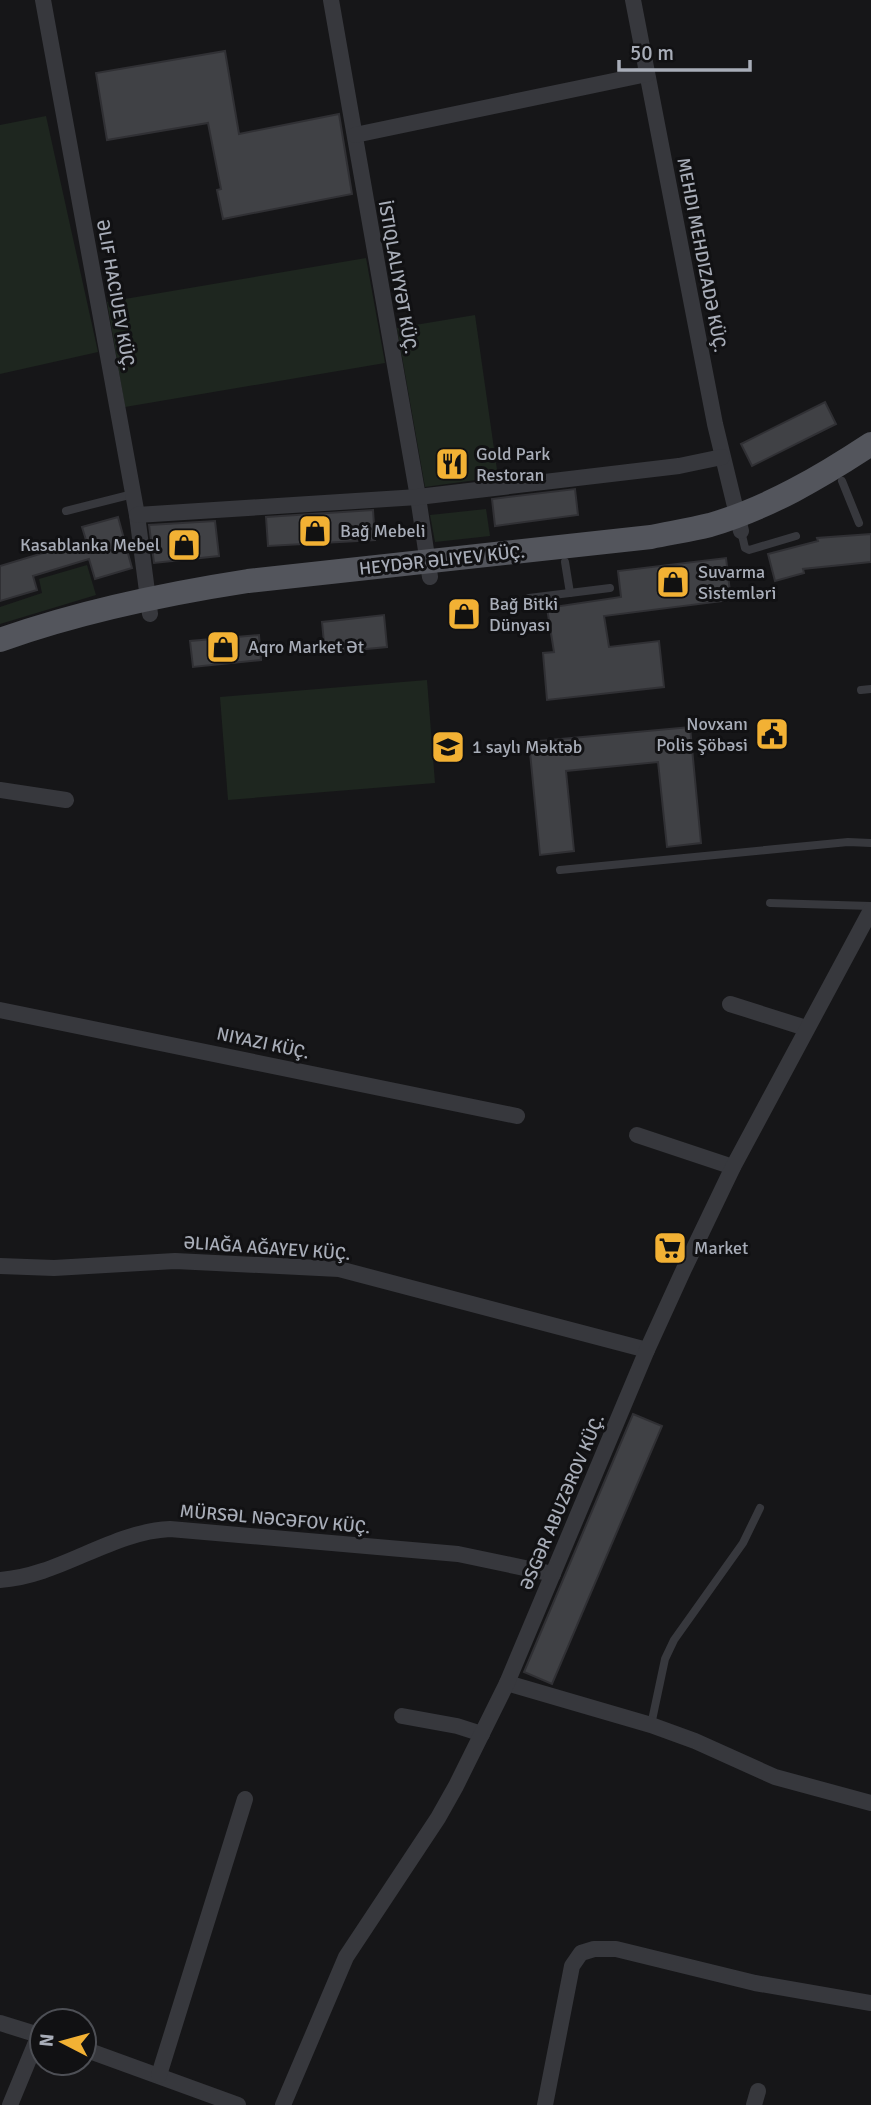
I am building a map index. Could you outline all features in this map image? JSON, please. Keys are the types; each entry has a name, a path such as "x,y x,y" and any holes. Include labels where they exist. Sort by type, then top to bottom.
{"main road":[{"name":"HEYDƏR ƏLIYEV KÜÇ.","path":"429,570 565,562 686,546 739,524 871,444"},
{"name":"HEYDƏR ƏLIYEV KÜÇ.","path":"0,640 69,618 148,606 251,597 781,516 871,463"},
{"name":"HEYDƏR ƏLIYEV KÜÇ.","path":"0,656 148,606"}],"street":[{"path":"43,0 137,515 148,606"},
{"name":"İSTIQLALIYYƏT KÜÇ.","path":"331,0 429,570"},
{"name":"MEHDI MEHDIZADƏ KÜÇ.","path":"633,0 722,457 739,524"},
{"path":"355,135 647,74"},
{"path":"137,515 418,497 679,466 722,457"},
{"path":"0,790 66,800"},
{"name":"ƏSGƏR ABUZƏROV KÜÇ.","path":"283,2105 346,1957 438,1818 482,1734 507,1683 647,1350 733,1167 871,908"},
{"path":"730,1004 806,1028"},
{"name":"NIYAZI KÜÇ.","path":"0,1010 517,1115"},
{"path":"637,1135 733,1167"},
{"name":"ƏLIAĞA AĞAYEV KÜÇ.","path":"0,1266 54,1268 175,1261 339,1269 647,1350"},
{"name":"MÜRSƏL NƏCƏFOV KÜÇ.","path":"0,1580 34,1574 148,1530 170,1529 458,1554 553,1574"},
{"path":"507,1683 651,1725 695,1741 775,1777 871,1803"},
{"path":"402,1716 457,1726 482,1734"},
{"path":"159,2075 245,1799"},
{"path":"545,2105 572,1966 581,1953 594,1949 616,1949 755,1983 871,2003"},
{"path":"0,2023 28,2031"},
{"path":"98,2054 238,2105"},
{"path":"10,2105 28,2064"}],"lane":[{"path":"842,481 859,523"},
{"path":"66,511 133,494"},
{"path":"739,524 745,548 749,550 796,536"},
{"path":"565,562 570,593"},
{"path":"529,598 610,588"},
{"path":"861,690 871,689"},
{"path":"560,870 848,842 871,843"},
{"path":"770,903 871,908"},
{"path":"651,1725 665,1659 674,1640 743,1543 760,1508"}],"shaded area":[{"path":"46,116 98,352 0,374 0,125"},
{"path":"366,258 385,363 125,407 107,302"},
{"path":"475,315 498,477 425,487 397,328"},
{"path":"486,509 490,536 435,542 430,515"},
{"path":"87,565 96,595 0,624 0,607 42,593 39,579"},
{"path":"427,680 435,783 228,800 220,697"}],"building":[{"path":"225,51 239,134 339,114 352,194 223,219 217,190 221,189 208,123 107,140 96,73"},
{"path":"825,402 836,424 752,466 741,444"},
{"path":"575,489 578,515 495,526 492,499"},
{"path":"373,510 375,540 268,546 266,517"},
{"path":"118,517 132,568 95,579 89,559 33,576 37,590 0,601 0,566 86,540 82,527"},
{"path":"215,521 219,556 154,563 149,525"},
{"path":"871,534 871,562 803,569 804,573 775,581 768,554 818,541 817,538"},
{"path":"726,558 731,600 604,616 609,647 659,641 664,687 547,700 543,653 554,652 547,608 621,597 618,571"},
{"path":"384,615 387,647 325,653 322,622"},
{"path":"259,635 261,660 193,667 190,641"},
{"path":"690,727 701,843 667,847 658,762 566,771 574,851 540,855 529,742"},
{"path":"633,1414 662,1426 552,1684 524,1672"}],"place":[{"name":"Gold Park Restoran","path":"452,464"},
{"name":"Bağ Mebeli","path":"315,531"},
{"name":"Kasablanka Mebel","path":"184,545"},
{"name":"Suvarma Sistemləri","path":"673,582"},
{"name":"Bağ Bitki Dünyası","path":"464,614"},
{"name":"Aqro Market Ət","path":"223,647"},
{"name":"Novxanı Polis Şöbəsi","path":"772,734"},
{"name":"1 saylı Məktəb","path":"448,747"},
{"name":"Market","path":"670,1248"}]}
